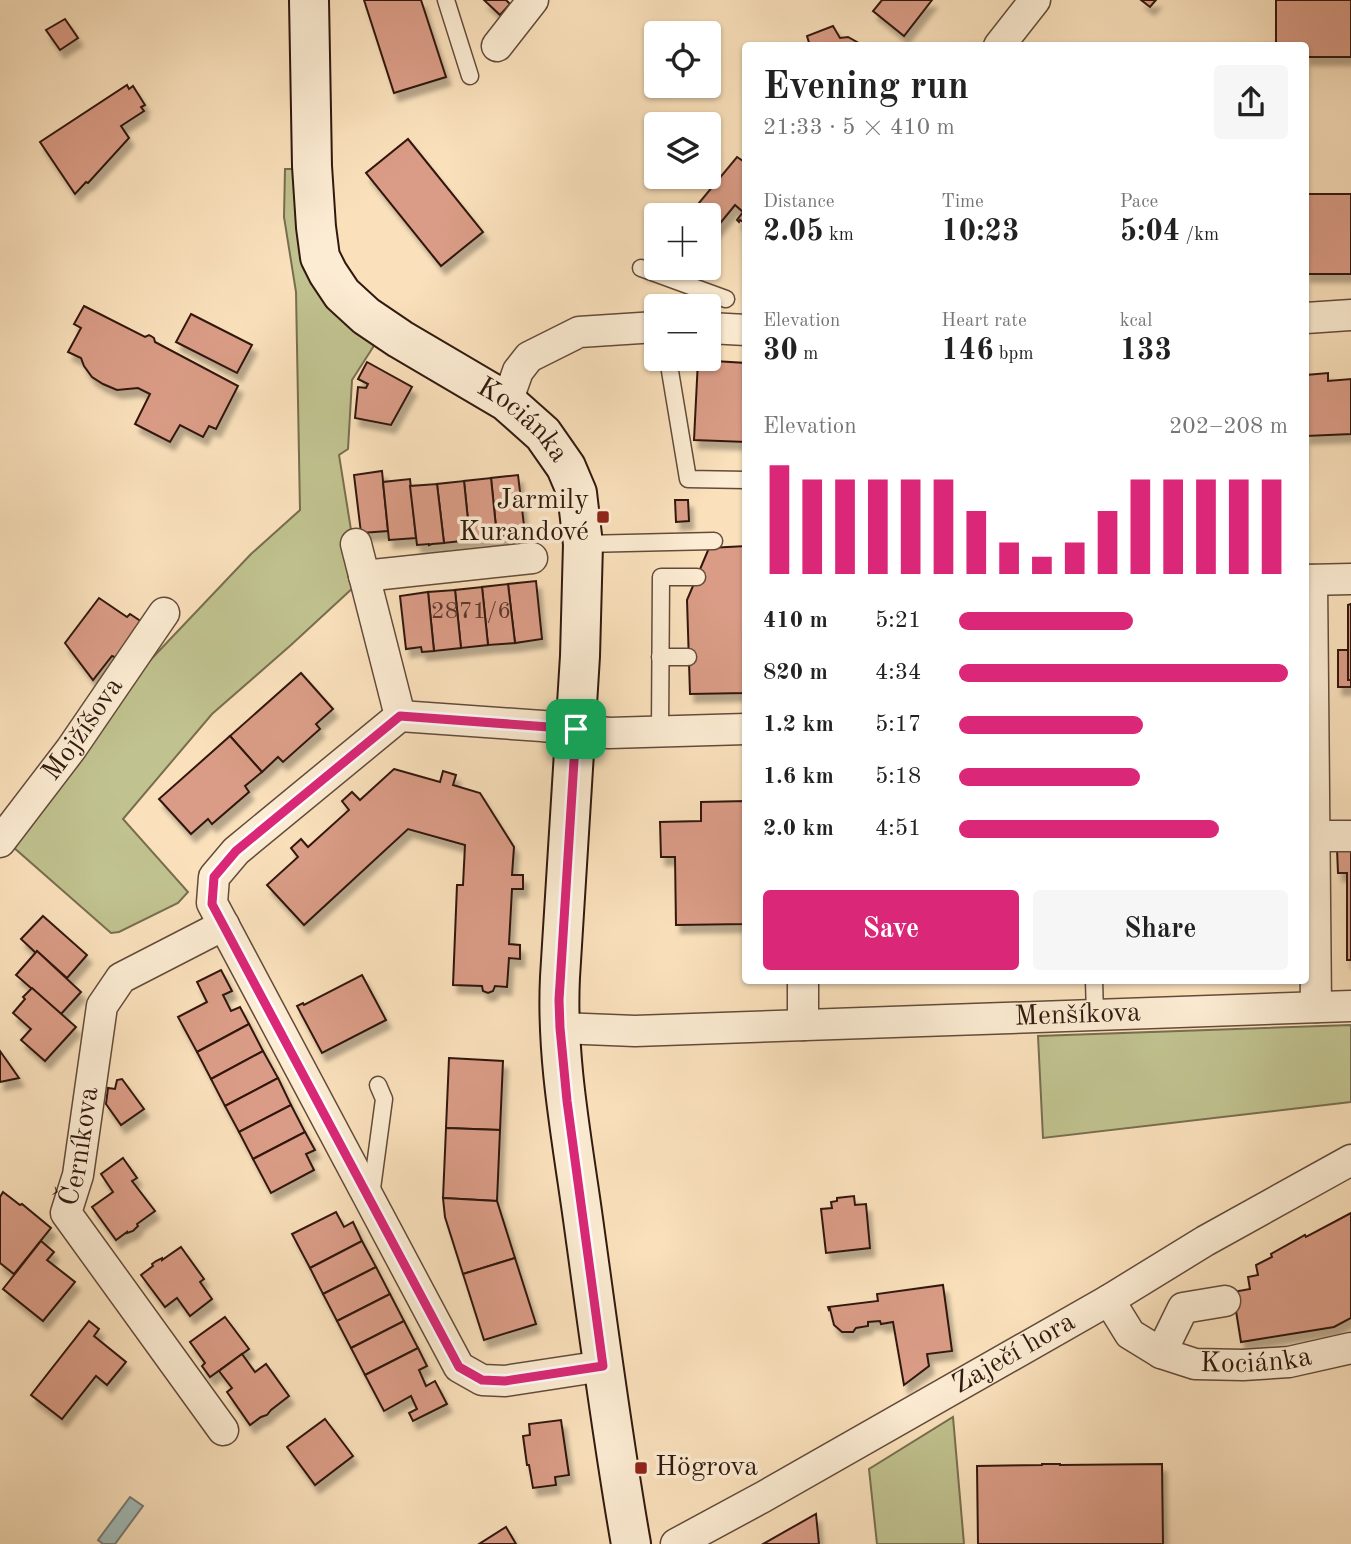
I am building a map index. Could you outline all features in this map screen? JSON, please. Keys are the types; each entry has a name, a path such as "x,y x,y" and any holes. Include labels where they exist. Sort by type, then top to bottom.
{"street":[{"name":"Kociánka","path":"309,0 312,166 320,257 342,294 366,316 409,345 507,402 543,434 566,467 577,493 583,544 580,656 559,1000 560,1028 567,1101 614,1449 631,1544"},
{"path":"497,46 533,0"},
{"path":"1002,42 1035,0"},
{"path":"1309,318 1351,315"},
{"path":"507,402 518,371 529,357 579,332 644,328"},
{"path":"721,329 742,330"},
{"path":"356,544 400,716"},
{"path":"364,576 532,558"},
{"path":"1316,1007 1310,836 1309,580 1351,579"},
{"name":"Mojžíšova","path":"0,842 71,749 164,613"},
{"path":"603,1366 505,1381 482,1380 459,1367 212,904 214,877 246,842 400,716 609,733 742,729"},
{"path":"1310,836 1351,835"},
{"name":"Černíkova","path":"223,1430 66,1213 78,1175 102,1006 121,978 224,925"},
{"path":"803,984 803,1025"},
{"name":"Menšíkova","path":"560,1028 635,1031 1351,1006"},
{"name":"Zaječí hora","path":"676,1544 763,1497 1109,1300 1205,1241 1351,1160"},
{"name":"Kociánka","path":"1109,1300 1130,1334 1161,1353 1195,1364 1289,1362 1351,1348"},
{"name":"Kociánka","path":"1161,1353 1183,1308 1225,1301"}],"lane":[{"path":"446,0 470,76"},
{"path":"641,268 726,299"},
{"path":"670,371 688,479 742,480"},
{"path":"583,544 714,541"},
{"path":"660,732 661,577 697,577"},
{"path":"660,657 688,657"},
{"path":"1094,984 1095,1015"},
{"path":"371,1200 384,1099 378,1085"}],"green space":[{"path":"285,169 302,169 377,341 352,380 348,449 339,455 352,536 356,585 212,714 123,819 188,892 178,903 119,932 111,933 12,846 139,672 251,554 300,510 296,292 284,217"},
{"path":"1351,1025 1351,1102 1043,1138 1038,1036"},
{"path":"953,1417 964,1544 877,1544 869,1469"}],"water":[{"path":"130,1497 143,1506 115,1544 103,1544 98,1540"}],"building":[{"path":"364,0 421,0 446,77 394,93"},
{"path":"484,0 506,0 510,4 500,15"},
{"path":"882,0 932,0 904,36 873,11"},
{"path":"1141,0 1156,0 1150,7"},
{"path":"1276,0 1351,0 1351,57 1309,57 1309,42 1276,42"},
{"path":"65,19 78,38 60,50 46,30"},
{"path":"833,26 840,38 848,37 857,42 809,42 807,36"},
{"path":"127,85 129,89 133,86 145,105 141,107 144,111 121,126 129,138 75,194 40,142"},
{"path":"408,139 483,232 441,266 366,173"},
{"path":"737,157 742,160 742,211 735,205 721,222 721,203 699,203 711,189 721,189 721,176"},
{"path":"1309,194 1351,194 1351,274 1309,274"},
{"path":"84,306 145,337 151,336 155,342 238,386 216,429 209,426 203,437 180,425 170,442 135,424 150,394 138,388 117,390 103,384 92,377 81,358 68,352 81,328 74,324"},
{"path":"191,314 252,345 237,373 176,342"},
{"path":"721,361 742,363 742,442 694,440 697,371 721,371"},
{"path":"367,362 412,387 391,425 355,418 358,387 366,388 368,384 358,379"},
{"path":"1328,373 1328,381 1351,379 1351,434 1309,436 1309,375"},
{"path":"382,471 388,531 361,533 354,475"},
{"path":"518,475 525,534 497,537 491,478"},
{"path":"491,478 497,537 470,540 464,481"},
{"path":"410,479 416,538 389,540 383,482"},
{"path":"464,481 470,540 444,543 437,484"},
{"path":"437,484 444,543 417,545 410,486"},
{"path":"675,500 688,500 689,521 676,522"},
{"path":"742,546 742,693 690,694 687,600 709,548"},
{"path":"536,581 542,639 515,643 508,584"},
{"path":"508,584 515,643 488,645 482,587"},
{"path":"482,587 488,645 461,648 455,590"},
{"path":"455,590 461,648 434,651 428,592"},
{"path":"428,592 434,651 422,652 421,647 406,649 400,596"},
{"path":"99,598 127,617 130,614 142,622 117,658 112,656 93,680 65,643"},
{"path":"1351,604 1351,680 1348,680 1348,605"},
{"path":"1338,650 1348,650 1348,680 1351,680 1351,687 1338,687"},
{"path":"301,673 333,709 316,724 320,729 283,762 278,757 262,772 230,736"},
{"path":"230,736 262,772 245,786 249,792 212,824 208,819 191,834 159,799"},
{"path":"394,769 440,782 443,771 456,775 453,785 480,793 514,847 512,875 523,875 523,889 512,889 509,944 520,945 520,959 509,958 507,987 495,986 493,991 488,993 483,991 482,986 453,985 457,885 463,885 465,845 408,829 304,925 267,885 298,857 291,848 301,839 308,847 349,810 342,801 352,792 360,800"},
{"path":"742,801 742,924 676,925 675,857 661,857 660,822 701,821 701,802"},
{"path":"1337,849 1351,849 1351,960 1347,960 1347,873 1338,873"},
{"path":"43,916 87,955 67,978 21,939"},
{"path":"37,951 81,992 61,1014 16,975"},
{"path":"221,970 232,991 223,995 231,1011 240,1007 249,1024 197,1052 178,1017 207,1002 197,982"},
{"path":"362,975 386,1020 322,1053 297,1006 303,1003 304,1005"},
{"path":"32,988 76,1027 45,1061 21,1040 31,1029 13,1013"},
{"path":"249,1024 263,1051 211,1079 197,1052"},
{"path":"0,1051 19,1078 0,1082"},
{"path":"263,1051 278,1078 225,1106 211,1079"},
{"path":"449,1058 503,1061 500,1130 446,1128"},
{"path":"278,1078 291,1105 239,1132 225,1106"},
{"path":"122,1079 144,1109 121,1125 106,1104 108,1088 115,1089 117,1080"},
{"path":"291,1105 305,1132 253,1159 239,1132"},
{"path":"446,1128 500,1130 497,1201 443,1198"},
{"path":"305,1132 315,1150 306,1154 314,1170 271,1193 253,1159"},
{"path":"123,1158 137,1178 132,1181 155,1211 137,1224 133,1231 116,1240 92,1207 113,1192 101,1174"},
{"path":"3,1192 51,1228 14,1274 0,1263 0,1197"},
{"path":"854,1196 855,1205 866,1204 870,1248 826,1253 821,1209 832,1208 831,1202 837,1201 837,1198"},
{"path":"443,1198 497,1201 515,1258 463,1274 445,1217"},
{"path":"336,1212 344,1227 353,1222 362,1241 310,1268 292,1234"},
{"path":"1351,1213 1351,1318 1334,1327 1241,1342 1233,1292 1250,1289 1248,1277 1258,1275 1256,1265 1305,1235 1306,1237"},
{"path":"41,1241 54,1252 47,1260 75,1282 43,1321 3,1289"},
{"path":"362,1241 376,1267 323,1294 310,1268"},
{"path":"181,1247 204,1279 200,1282 212,1299 190,1316 177,1298 165,1307 141,1275 156,1261"},
{"path":"515,1258 536,1324 484,1340 463,1274"},
{"path":"376,1267 390,1294 337,1321 323,1294"},
{"path":"943,1285 952,1351 927,1354 929,1366 904,1385 893,1322 868,1322 868,1326 856,1328 853,1332 842,1332 834,1325 828,1307 878,1301 877,1294"},
{"path":"390,1294 404,1321 351,1348 337,1321"},
{"path":"225,1317 249,1349 210,1377 202,1366 205,1363 190,1342"},
{"path":"89,1321 99,1329 94,1336 126,1362 107,1385 96,1376 62,1419 31,1395"},
{"path":"404,1321 418,1348 365,1375 351,1348"},
{"path":"418,1348 427,1366 419,1370 426,1386 435,1381 447,1404 413,1421 409,1413 417,1409 411,1396 384,1411 365,1375"},
{"path":"242,1354 255,1372 266,1364 289,1396 267,1415 250,1425 227,1392 232,1388 219,1371"},
{"path":"325,1419 353,1456 315,1485 287,1447"},
{"path":"561,1420 569,1475 555,1477 556,1485 533,1488 523,1436 530,1435 529,1424"},
{"path":"1162,1464 1163,1544 978,1544 977,1466"},
{"path":"816,1514 819,1544 763,1544"},
{"path":"506,1527 516,1544 479,1544"}],"place":[{"name":"Jarmily Kurandové","path":"603,517"},
{"name":"Högrova","path":"641,1468"}],"route":[{"path":"400,716 576,729 559,1000 560,1028 563,1072 603,1366 505,1381 482,1380 459,1367 212,904 214,877 236,851 400,716"}]}
